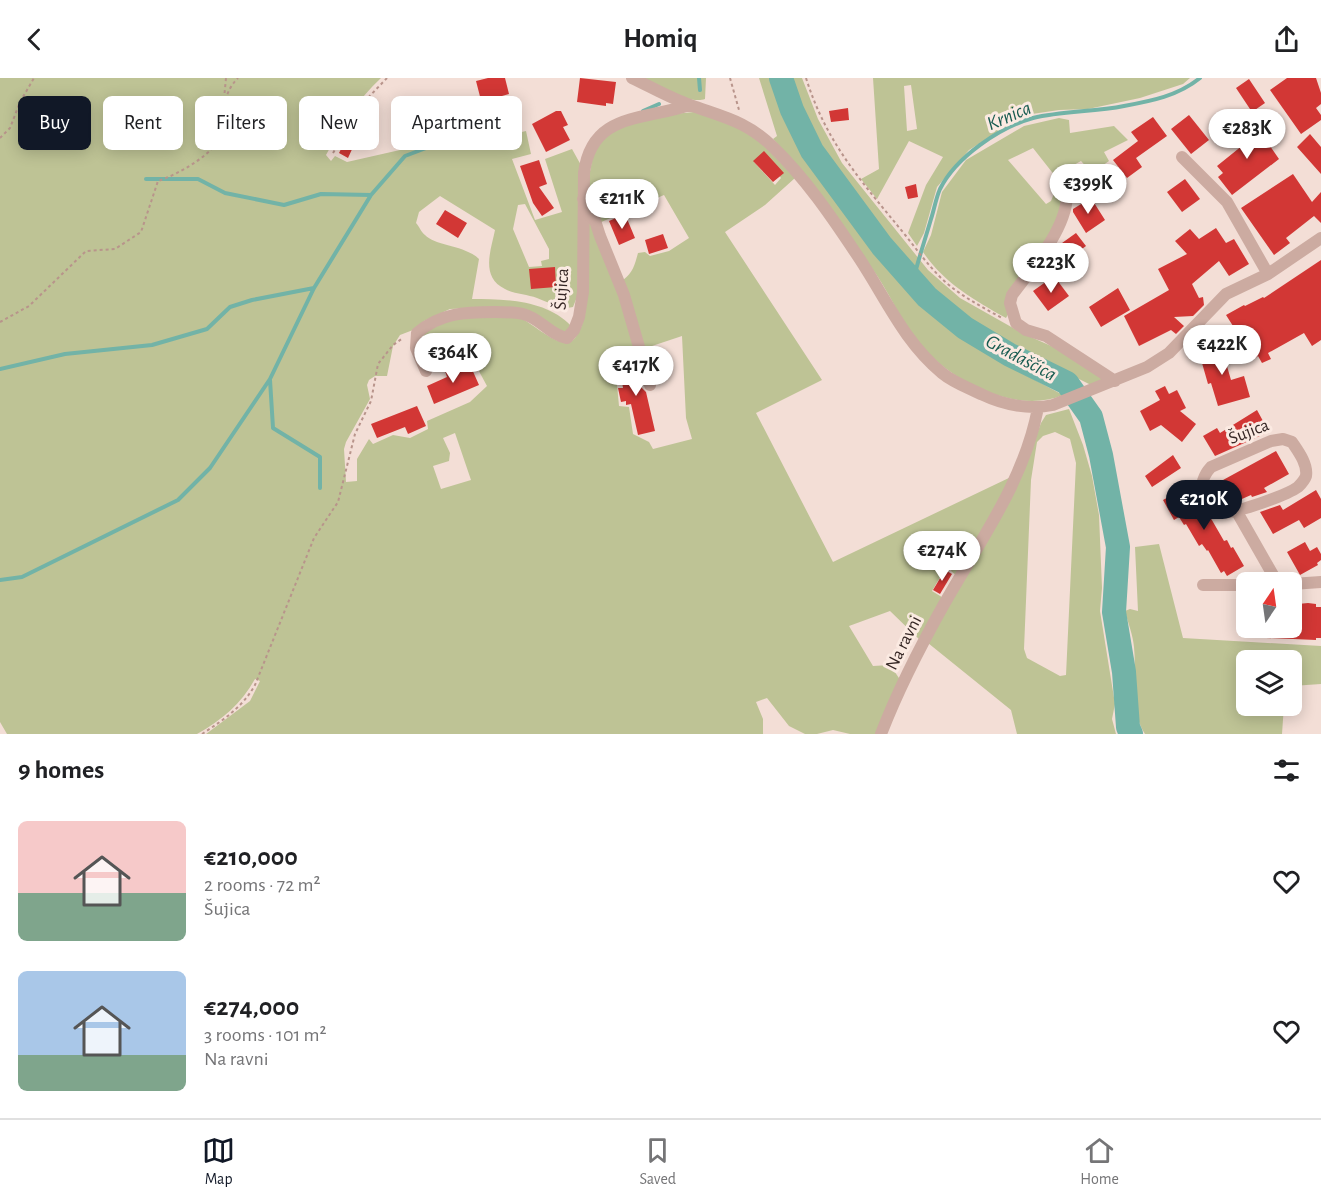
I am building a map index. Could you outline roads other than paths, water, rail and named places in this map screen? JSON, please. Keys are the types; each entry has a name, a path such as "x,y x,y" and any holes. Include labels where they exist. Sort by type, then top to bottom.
{"street":[{"path":"632,78 689,105 739,121 773,147 801,178 856,253 900,327 917,349 944,375 996,401 1038,408 1053,405 1095,390 1147,367 1169,353 1226,294 1268,274 1321,238"},
{"name":"Šujica","path":"426,371 416,348 417,333 429,322 451,314 499,312 524,314 540,322 558,336 567,338 574,330 579,317 583,292 585,161 592,144 602,132 625,122 689,105"},
{"path":"1182,157 1227,202 1268,274"},
{"path":"1067,197 1066,209 1056,230 1012,295 1010,303 1016,323 1026,330 1046,336 1115,381"},
{"path":"583,199 591,208 624,295 650,385"},
{"name":"Na ravni","path":"881,734 943,607 999,513 1023,462 1038,408"},
{"name":"Šujica","path":"1283,439 1292,442 1306,468 1305,478 1298,487 1237,512 1222,512 1211,506 1202,496 1200,485 1204,474 1211,467 1271,441 1283,439"},
{"path":"1237,512 1271,572"},
{"path":"1302,583 1321,582"},
{"path":"1203,585 1236,585"}],"waterway":[{"path":"699,78 700,90"},
{"name":"Gradaščica","path":"781,78 792,110 812,151 882,246 927,297 965,328 1010,355 1067,383 1091,417 1101,455 1118,547 1114,612 1124,672 1128,727 1131,734"},
{"name":"Krnica","path":"913,281 940,189 947,177 980,145 1007,128 1033,118 1113,108 1154,100 1183,89 1200,78"},
{"path":"643,111 659,104"},
{"path":"0,580 22,577 178,500 210,468 270,379 314,288 371,195 405,156 421,150"},
{"path":"146,179 198,179 225,193 284,205 321,194 371,195"},
{"path":"0,369 65,354 152,345 207,329 230,307 252,300 314,288"},
{"path":"270,380 273,428 320,457 320,488"}]}
